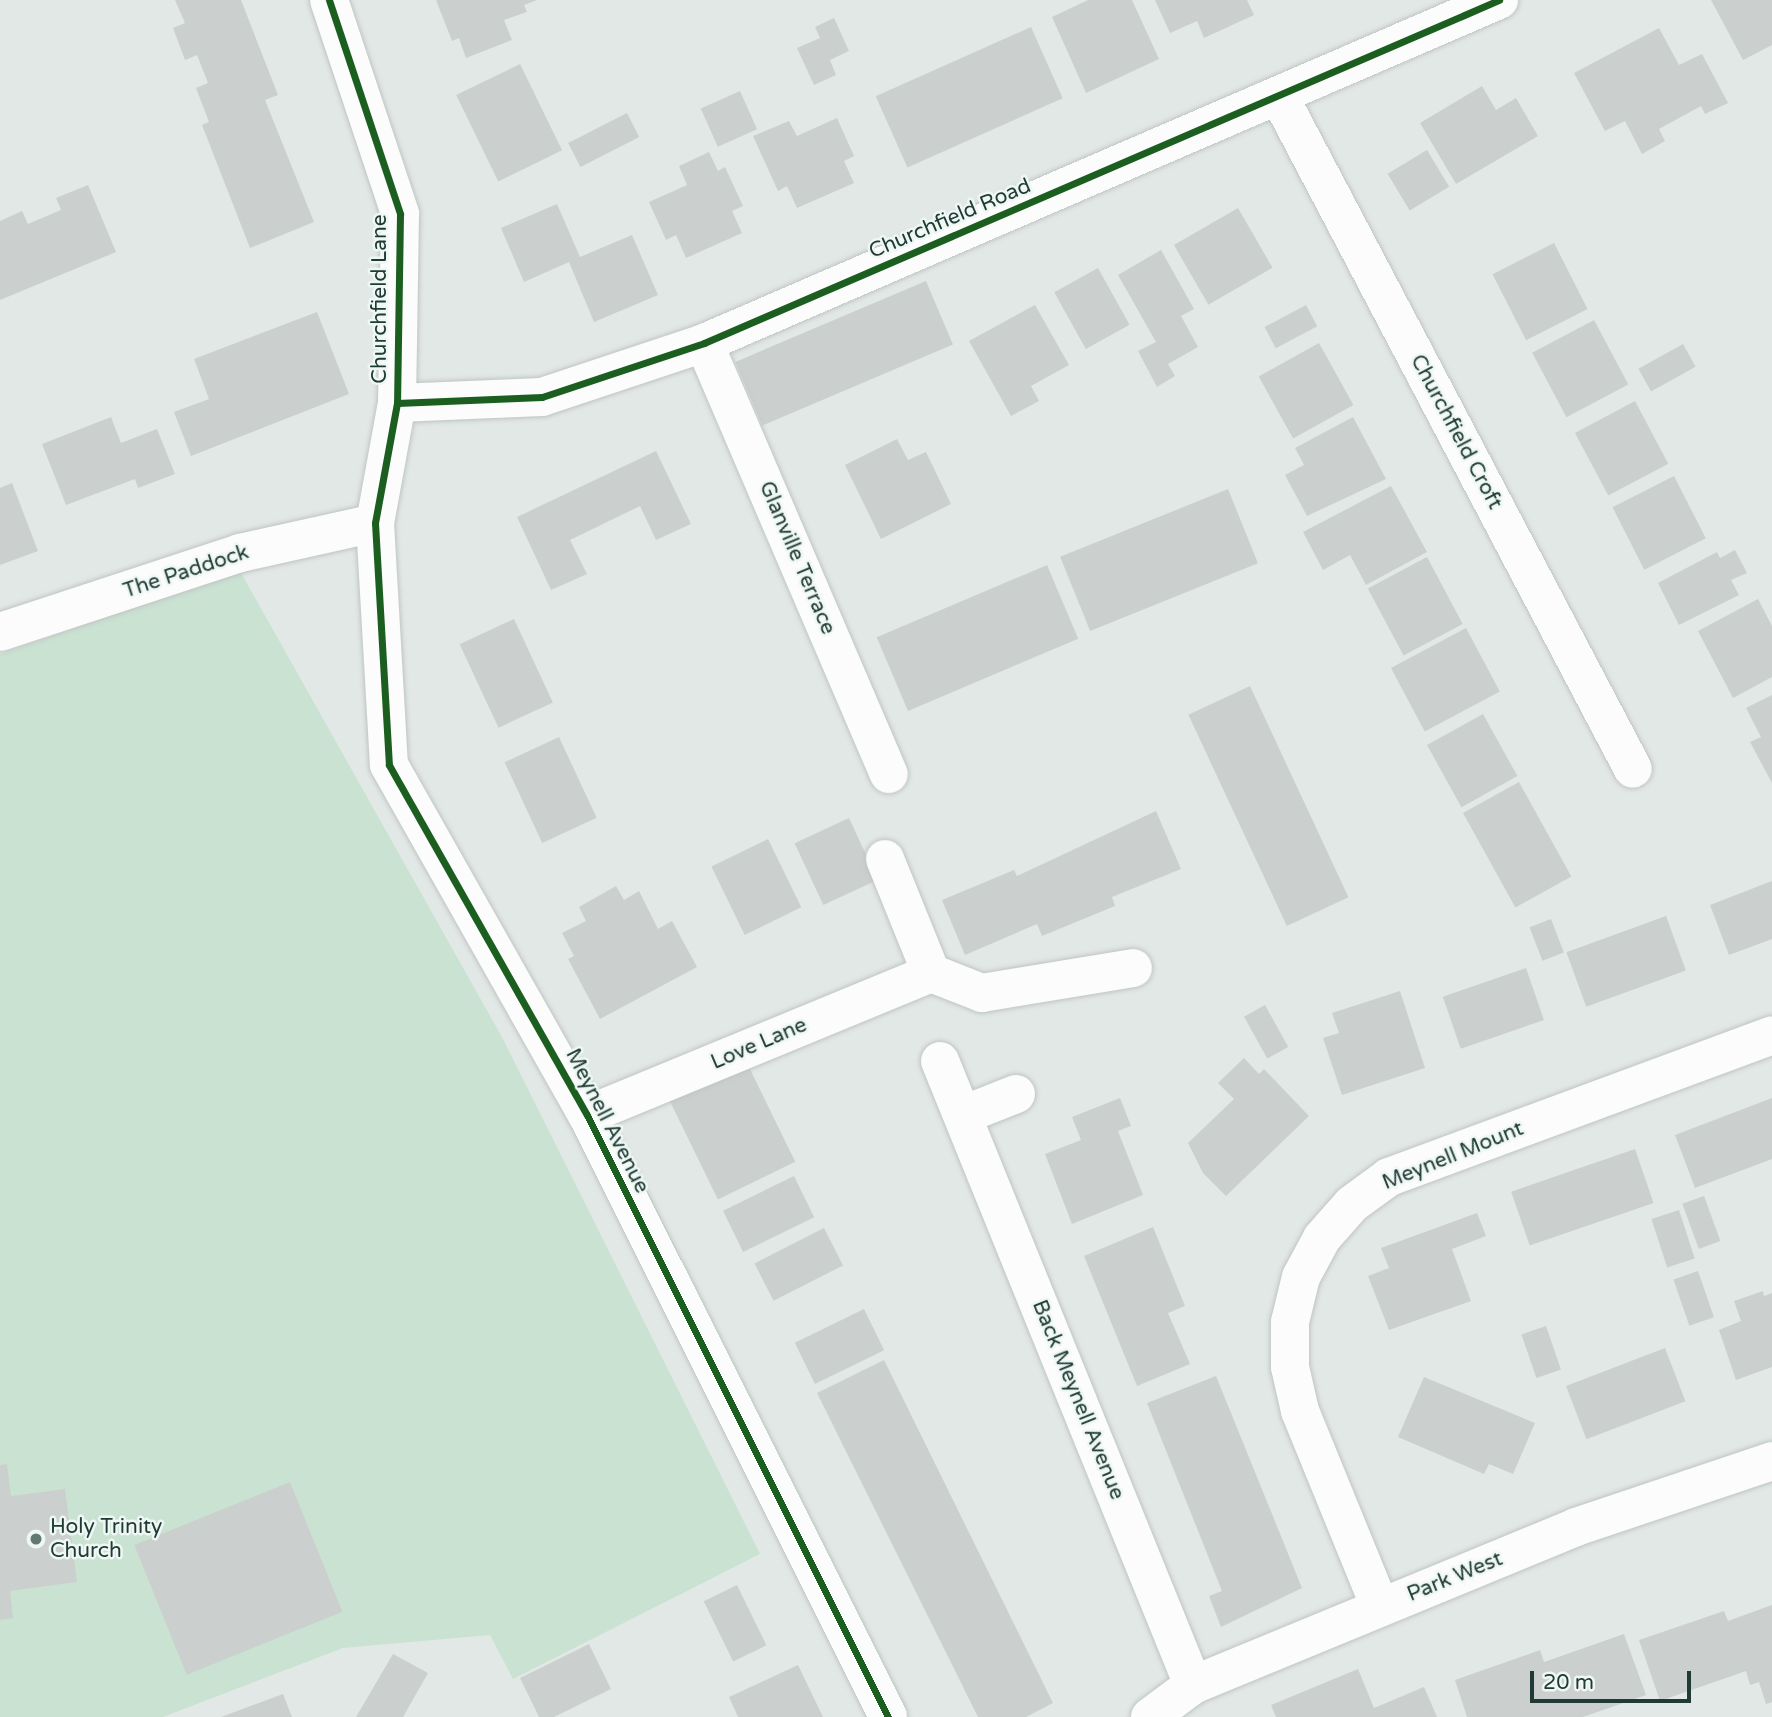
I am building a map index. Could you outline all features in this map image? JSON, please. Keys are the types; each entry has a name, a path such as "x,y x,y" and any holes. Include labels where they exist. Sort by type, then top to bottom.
{"street":[{"name":"Churchfield Lane","path":"329,0 400,214 397,403 375,523"},
{"name":"Churchfield Road","path":"397,403 542,397 704,343 1499,0"},
{"name":"Churchfield Croft","path":"1279,96 1633,769"},
{"name":"Glanville Terrace","path":"704,343 889,774"},
{"name":"The Paddock","path":"0,632 240,553 375,523"},
{"name":"Meynell Avenue","path":"375,523 389,765 587,1115 888,1717"},
{"path":"885,859 931,972 982,993 1133,968"},
{"name":"Love Lane","path":"587,1115 931,972"},
{"name":"Meynell Mount","path":"1380,1607 1300,1412 1290,1367 1290,1322 1299,1289 1322,1238 1352,1204 1389,1177 1772,1035"},
{"name":"Back Meynell Avenue","path":"940,1061 1193,1685"},
{"path":"963,1115 1016,1094"},
{"name":"Park West","path":"1150,1717 1193,1685 1380,1607 1576,1527 1772,1461"}],"green space":[{"path":"240,571 503,1039 760,1554 513,1679 490,1635 343,1648 163,1717 0,1717 0,654"}],"building":[{"path":"175,0 241,0 278,95 265,100 314,222 250,248 202,125 209,122 196,88 208,83 197,55 185,60 173,28 185,23"},
{"path":"436,0 537,0 524,5 527,12 504,20 512,40 466,58 459,38 452,41"},
{"path":"1088,0 1132,0 1159,59 1086,93 1052,17"},
{"path":"1155,0 1247,0 1254,15 1204,38 1197,21 1170,33"},
{"path":"1711,0 1772,0 1772,45 1743,60"},
{"path":"834,18 849,51 830,60 836,75 814,85 797,48 820,38 815,27"},
{"path":"1031,27 1063,98 907,167 876,96"},
{"path":"1659,28 1679,65 1702,54 1728,103 1705,114 1701,106 1659,129 1665,141 1642,154 1625,121 1605,131 1574,73"},
{"path":"520,64 562,150 498,181 456,95"},
{"path":"1482,86 1496,110 1516,98 1538,136 1456,184 1420,123"},
{"path":"740,91 757,129 718,147 701,108"},
{"path":"627,113 639,137 580,167 568,143"},
{"path":"837,118 854,156 844,161 854,183 797,208 787,186 778,191 753,136 789,121 797,136"},
{"path":"1427,150 1449,187 1410,211 1388,174"},
{"path":"709,152 718,171 725,167 743,206 732,211 742,233 686,258 676,235 666,240 649,202 687,185 679,166"},
{"path":"88,185 116,252 0,300 0,221 22,211 28,224 61,210 56,198"},
{"path":"557,204 580,257 632,235 658,295 594,322 569,262 524,282 501,228"},
{"path":"1238,208 1272,268 1208,305 1174,245"},
{"path":"1554,243 1588,309 1526,340 1493,274"},
{"path":"1161,250 1194,309 1181,316 1198,347 1168,364 1175,376 1157,387 1138,351 1156,342 1118,275"},
{"path":"1098,268 1130,325 1086,349 1054,292"},
{"path":"926,281 953,345 762,425 735,362"},
{"path":"1035,305 1069,365 1031,386 1039,401 1011,416 969,341"},
{"path":"1306,305 1317,326 1276,348 1265,327"},
{"path":"317,312 349,394 191,456 174,412 209,399 194,359"},
{"path":"1594,320 1628,384 1566,417 1532,353"},
{"path":"1319,343 1353,405 1293,439 1259,376"},
{"path":"1683,344 1696,367 1651,391 1638,369"},
{"path":"1635,401 1668,464 1608,496 1575,433"},
{"path":"111,417 121,443 157,429 175,474 138,488 135,479 66,505 42,444"},
{"path":"1353,417 1386,479 1307,516 1285,475 1304,465 1295,448"},
{"path":"897,439 908,460 926,452 951,504 881,539 845,465"},
{"path":"656,451 691,524 656,540 640,506 570,540 587,574 551,590 517,517"},
{"path":"1674,476 1706,538 1644,570 1613,507"},
{"path":"12,483 38,551 0,565 0,488"},
{"path":"1391,486 1427,552 1366,585 1350,555 1323,570 1303,532"},
{"path":"1228,489 1258,563 1090,631 1060,557"},
{"path":"1735,550 1747,573 1731,580 1739,595 1679,625 1658,583 1717,552 1720,558"},
{"path":"1427,557 1463,624 1404,656 1368,588"},
{"path":"1047,565 1078,639 908,711 877,637"},
{"path":"1758,599 1772,626 1772,677 1733,698 1698,631"},
{"path":"514,619 553,702 499,728 460,644"},
{"path":"1466,628 1500,692 1425,731 1391,668"},
{"path":"1250,686 1348,897 1287,926 1188,715"},
{"path":"1772,695 1772,783 1750,742 1761,737 1746,708"},
{"path":"1483,714 1517,776 1461,807 1427,745"},
{"path":"559,737 597,818 542,843 505,762"},
{"path":"1519,782 1571,876 1515,907 1463,813"},
{"path":"1156,811 1181,869 1112,897 1115,906 1042,936 1037,924 965,955 942,900 1014,870 1017,876"},
{"path":"849,818 878,880 823,905 795,843"},
{"path":"768,839 801,907 745,935 711,867"},
{"path":"1772,881 1772,939 1729,955 1710,905"},
{"path":"616,886 624,900 639,891 658,929 672,921 697,967 600,1019 568,959 574,956 562,933 586,921 579,907"},
{"path":"1666,916 1686,971 1586,1007 1566,952"},
{"path":"1551,919 1564,953 1542,961 1530,927"},
{"path":"1526,968 1544,1020 1461,1049 1443,997"},
{"path":"1400,991 1425,1068 1342,1095 1323,1038 1339,1033 1332,1013"},
{"path":"1265,1005 1288,1047 1267,1059 1244,1017"},
{"path":"1244,1058 1259,1074 1264,1069 1309,1116 1226,1196 1203,1173 1188,1143 1234,1099 1218,1083"},
{"path":"747,1063 795,1162 718,1200 670,1101"},
{"path":"1120,1098 1131,1126 1118,1131 1143,1195 1072,1224 1045,1154 1081,1140 1072,1117"},
{"path":"1772,1098 1772,1159 1695,1188 1675,1135"},
{"path":"1635,1149 1654,1203 1530,1246 1511,1192"},
{"path":"794,1176 814,1217 743,1252 723,1211"},
{"path":"1704,1196 1720,1241 1699,1249 1682,1204"},
{"path":"1679,1210 1695,1259 1667,1267 1651,1219"},
{"path":"1477,1213 1486,1236 1452,1249 1471,1301 1389,1330 1368,1276 1389,1268 1381,1248"},
{"path":"1153,1227 1185,1306 1168,1313 1190,1364 1137,1386 1084,1256"},
{"path":"824,1228 843,1265 774,1301 755,1263"},
{"path":"1698,1271 1714,1317 1689,1326 1673,1279"},
{"path":"1763,1291 1764,1296 1772,1293 1772,1367 1736,1380 1719,1330 1741,1321 1734,1301"},
{"path":"864,1309 884,1350 815,1384 795,1343"},
{"path":"1546,1326 1561,1369 1536,1378 1521,1334"},
{"path":"1665,1348 1685,1401 1586,1439 1566,1386"},
{"path":"884,1360 1053,1703 1026,1717 978,1717 817,1393"},
{"path":"1216,1376 1302,1588 1221,1627 1209,1596 1222,1591 1147,1403"},
{"path":"1424,1377 1535,1423 1513,1474 1489,1464 1484,1474 1398,1437"},
{"name":"Holy Trinity Church","path":"7,1464 11,1496 65,1489 77,1582 10,1591 13,1618 0,1620 0,1465"},
{"path":"290,1482 342,1612 187,1675 134,1545"},
{"path":"737,1585 766,1645 733,1661 704,1601"},
{"path":"1772,1605 1772,1702 1766,1704 1759,1682 1750,1685 1746,1671 1660,1701 1639,1640 1724,1611 1728,1621"},
{"path":"1624,1634 1646,1695 1583,1717 1467,1717 1455,1680 1540,1650 1544,1662"},
{"path":"589,1644 611,1689 554,1717 539,1717 520,1678"},
{"path":"393,1654 428,1673 403,1717 356,1717"},
{"path":"798,1665 823,1717 738,1717 729,1697"},
{"path":"1358,1669 1374,1708 1424,1687 1437,1717 1276,1717 1271,1705"},
{"path":"283,1694 292,1717 221,1717"}],"cycle path":[{"path":"329,0 400,214 397,403 375,523 389,765 587,1115 888,1717"},
{"path":"397,403 542,397 704,343 1499,0"}],"place":[{"name":"Holy Trinity Church","path":"36,1539"}]}
